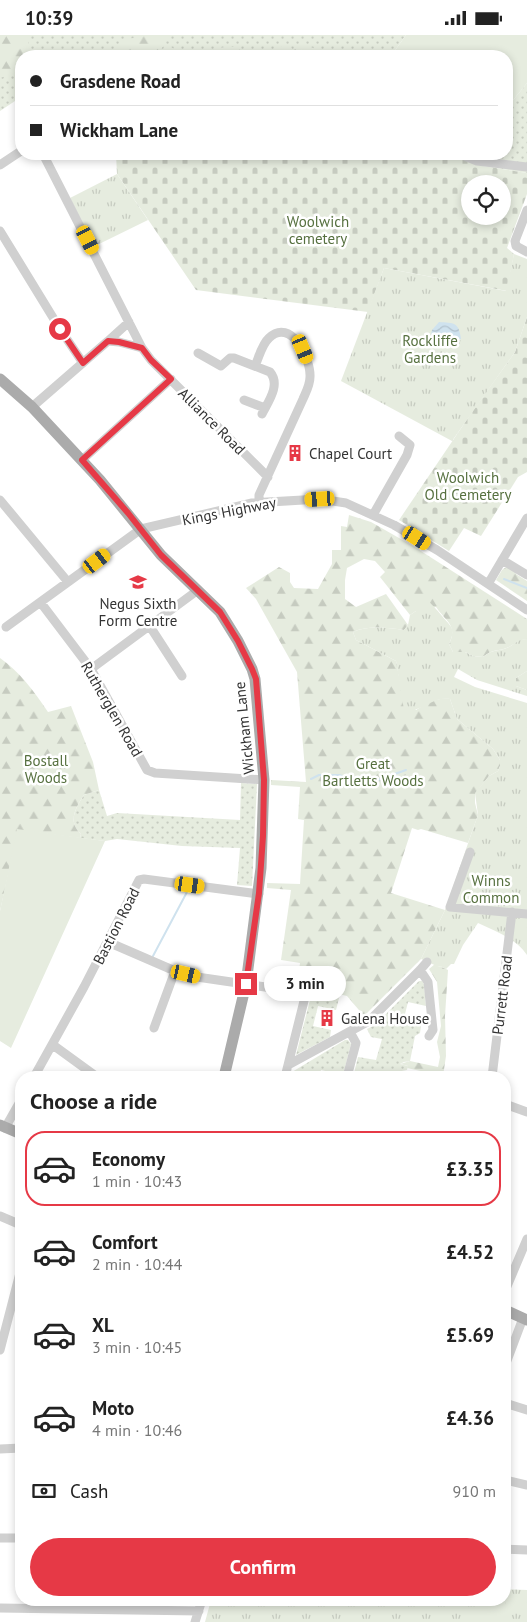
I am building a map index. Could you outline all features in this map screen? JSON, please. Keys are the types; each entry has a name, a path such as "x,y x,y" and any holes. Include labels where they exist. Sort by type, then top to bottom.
{"main road":[{"name":"Wickham Lane","path":"0,379 32,407 82,460 161,555 220,612 229,625 256,679 264,780 259,893 246,984 225,1071"},
{"path":"2,1126 15,1132"},
{"path":"511,1313 525,1319"}],"street":[{"path":"0,165 15,155"},
{"name":"Alliance Road","path":"46,160 142,348 151,360 268,477"},
{"path":"475,160 527,167"},
{"path":"527,210 515,241 516,246 527,252"},
{"path":"0,231 83,363"},
{"path":"32,407 129,322"},
{"path":"255,366 267,339 273,334 282,333 295,338 303,349 310,369 309,384 260,495 259,502"},
{"path":"108,341 142,348"},
{"path":"198,353 221,365 234,358 270,372 275,381 275,386 263,411 244,400"},
{"path":"82,460 171,379"},
{"path":"373,515 407,455 410,445 399,436"},
{"path":"0,500 68,582"},
{"name":"Kings Highway","path":"141,529 259,502 334,500 346,503 373,515 417,538 527,610"},
{"path":"488,584 527,518"},
{"path":"6,627 141,529"},
{"path":"502,560 527,575"},
{"path":"91,669 198,590"},
{"name":"Rutherglen Road","path":"40,603 91,669 147,769 155,773 264,780"},
{"path":"149,625 182,676"},
{"path":"470,852 450,907 527,914"},
{"name":"Bastion Road","path":"38,1071 54,1045 139,880 144,879 259,893"},
{"name":"Purrett Road","path":"493,1071 512,913"},
{"path":"108,942 174,971 197,977 306,993 286,1071"},
{"path":"288,1065 370,1021 427,962"},
{"path":"420,970 428,982 433,1030 430,1036"},
{"path":"154,1028 174,971"},
{"path":"349,1071 356,1043 350,1032"},
{"path":"54,1045 89,1071"},
{"path":"511,1106 527,1112"},
{"path":"2,1126 15,1108"},
{"path":"0,1216 15,1222"},
{"path":"511,1277 527,1239"},
{"path":"0,1350 15,1292"},
{"path":"511,1353 525,1319"},
{"path":"511,1405 527,1410"},
{"path":"0,1449 15,1448"},
{"path":"511,1481 527,1485"},
{"path":"0,1538 15,1538"},
{"path":"511,1549 527,1550"},
{"path":"196,1622 200,1606"},
{"path":"0,1608 198,1611"}],"green space":[{"path":"0,35 406,35 395,50 15,50 15,101 0,111"},
{"path":"0,35 31,35 26,50 15,50 15,69 8,75 0,78"},
{"path":"141,35 164,35 165,44 162,50 118,50 122,42"},
{"path":"406,35 527,35 527,83 513,100 513,50 395,50"},
{"path":"283,45 290,46 293,50 280,50"},
{"path":"303,46 318,50 304,50 293,50"},
{"path":"171,47 176,50 166,50 167,48"},
{"path":"238,47 240,50 212,50"},
{"path":"527,83 527,173 483,166 467,161 513,160 513,100"},
{"name":"Woolwich cemetery","path":"116,160 465,160 483,166 527,173 527,194 507,248 514,254 507,291 384,268 368,312 196,290 117,174"},
{"path":"117,174 148,220 95,246 70,198"},
{"name":"Rockliffe Gardens","path":"514,254 527,259 527,317 515,352 452,441 341,381 384,268 506,291"},
{"name":"Woolwich Old Cemetery","path":"527,317 527,472 518,477 481,536 464,528 449,551 399,520 515,352"},
{"name":"Great Bartletts Woods","path":"349,515 371,522 413,546 527,619 527,639 509,647 490,652 483,657 473,656 465,652 453,652 449,644 452,632 450,624 436,607 416,611 410,615 380,577 385,572 375,561 364,559 347,568 345,599 356,607 386,594 408,625 404,630 365,628 353,632 356,640 396,661 401,687 416,710 433,701 450,699 457,719 493,749 500,760 498,771 489,776 475,794 478,815 468,843 412,828 391,893 445,910 421,959 364,1016 347,996 297,984 300,963 281,960 291,890 267,888 267,883 300,884 304,820 298,819 300,787 271,785 271,780 306,782 297,672 256,599 246,588 279,567 290,573 290,582 294,588 318,589 332,564 332,550 341,550 341,526 347,527"},
{"path":"506,567 515,570 516,574 527,581 527,601 496,580"},
{"name":"Winns Common","path":"426,599 452,629 449,644 453,652 465,652 473,656 483,657 490,652 509,647 520,640 527,639 527,671 516,678 516,686 527,690 527,696 477,680 458,669 454,677 475,687 527,703 527,955 511,940 478,923 463,945 454,964 451,964 446,969 421,959 445,910 478,815 475,793 489,776 498,771 500,760 493,749 457,719 450,699 437,700 416,709 404,710 396,661 356,640 353,632 372,628 404,630 408,625 410,615 416,611 418,601"},
{"name":"Bostall Woods","path":"0,658 26,682 48,712 71,706 93,762 99,790 84,795 76,809 74,825 81,834 80,838 18,830 0,911"},
{"path":"527,671 527,690 516,686 516,678"},
{"path":"241,783 257,784 252,886 237,885 240,848 182,846 117,839 105,841 80,838 81,834 74,825 76,809 84,795 99,790 107,816 117,813 240,820"},
{"path":"17,829 105,841 11,1048 0,1041 0,911"},
{"path":"435,964 448,970 445,1016 446,1056 444,1071 420,1071 407,1068 408,1066 400,1064 410,1061 438,1067 440,1057 437,1042 441,1026 437,982 429,969"},
{"path":"419,981 422,981 424,984 426,1006 408,1002 403,1022 421,1026 420,1033 415,1036 410,1061 400,1064 408,1066 407,1070 354,1071 358,1057 376,1060 382,1039 371,1037 367,1029 375,1025"},
{"path":"313,988 340,994 336,1010 318,1006 313,1026 331,1030 330,1037 296,1055"},
{"path":"345,1040 348,1040 351,1044 344,1071 294,1071"},
{"path":"511,1589 527,1590 527,1622 205,1622 209,1606 511,1606"},
{"path":"480,1606 506,1606 506,1609 480,1610"},
{"path":"505,1610 505,1622 480,1622 480,1611"}],"water":[{"path":"439,322 457,326 461,339 429,343 432,330"}],"waterway":[{"path":"504,579 527,588"},
{"path":"311,779 319,775 339,775 364,783 406,770"},
{"path":"153,956 187,892"}],"place":[{"name":"Chapel Court","path":"295,453"},
{"name":"Negus Sixth Form Centre","path":"138,582"},
{"name":"Galena House","path":"327,1018"}],"route":[{"path":"60,329 83,363 108,341 119,342 142,348 151,360 171,379 82,460 161,555 220,612 238,641 256,679 264,780 263,836 259,893 246,984"}]}
